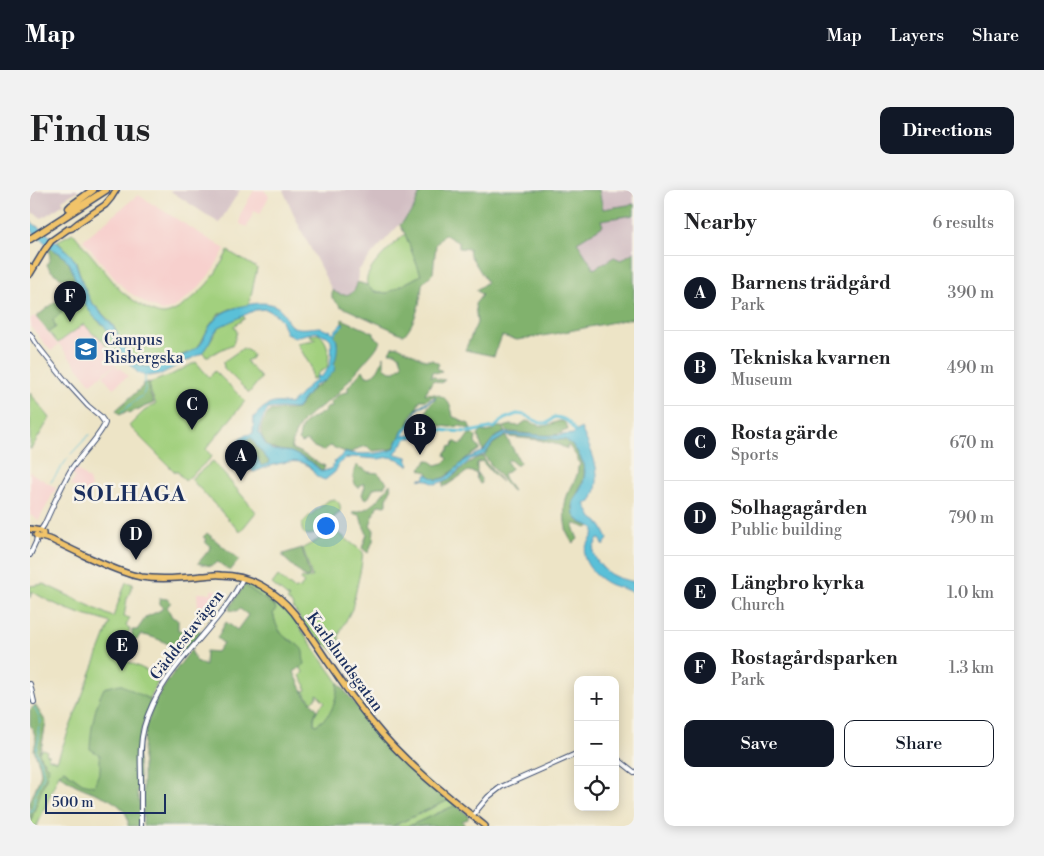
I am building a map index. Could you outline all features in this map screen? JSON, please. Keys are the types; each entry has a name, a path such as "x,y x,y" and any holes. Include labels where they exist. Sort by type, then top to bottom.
{"highway":[{"path":"70,208 93,190"},
{"path":"32,236 70,208 99,190"},
{"path":"42,229 112,190"}],"main road":[{"path":"31,269 46,245 102,204 112,190"},
{"name":"Karlslundsgatan","path":"30,530 128,574 150,578 229,577 242,579 271,592 294,613 360,707 397,749 485,826"}],"street":[{"path":"30,334 61,375"},
{"path":"30,338 105,423 101,431 70,470 30,555"},
{"name":"Gäddestavägen","path":"141,826 141,747 142,733 148,714 166,680 229,601 242,579"},
{"path":"30,684 34,702"},
{"path":"472,816 488,797 501,787 574,755"},
{"path":"619,760 634,772"}],"shaded area":[{"path":"30,190 79,190 62,200 64,204 42,218 30,211"},
{"path":"169,190 240,190 219,223"},
{"path":"254,190 264,190 269,196 260,214 254,211 247,227 240,224 240,215"},
{"path":"283,190 421,190 413,210 358,271 357,286 345,296 338,295 332,290"},
{"path":"599,190 633,190 634,204 603,209"},
{"path":"138,195 225,249 213,270 199,287 171,309 162,311 127,291 83,240"},
{"path":"633,215 634,252 621,260 614,257 594,270 577,241 602,226 601,220"},
{"path":"34,316 58,345 51,351 30,326 30,319"},
{"name":"Campus Risbergska","path":"84,323 119,361 91,384 58,343"},
{"path":"115,365 119,369 121,368 128,376 113,388 103,376"},
{"path":"75,468 89,480 91,487 87,496 71,485 75,478 72,472"},
{"path":"30,472 56,488 39,520 30,515"},
{"path":"211,590 218,590 219,598 214,610 208,610 206,604 199,608 197,593 211,593"}],"green space":[{"path":"421,190 599,190 603,209 634,204 634,215 601,220 603,226 577,242 594,269 614,257 621,260 634,252 634,318 517,340 502,336 494,356 465,350 477,323 475,304 482,295 476,290 487,282 470,255 469,249 459,248 459,243 444,234 436,244 433,273 422,284 417,311 412,324 404,335 340,306 332,298 332,290 344,295 348,294 354,290 357,282 367,285 376,292 387,293 421,275 400,225 413,210"},
{"path":"73,233 121,291 135,302 152,311 162,314 168,313 189,301 212,278 228,251 257,268 249,305 230,309 219,314 210,325 200,344 192,351 152,367 139,365 126,350 113,325 91,301 83,285 76,261 57,241"},
{"path":"405,234 421,275 387,293 373,290 367,284 367,276 372,267"},
{"path":"51,248 67,261 76,280 71,282 51,271 47,265"},
{"path":"77,285 82,299 68,307 53,320 56,327 49,332 36,317"},
{"path":"82,299 100,323 104,325 120,350 114,355 97,335 94,335 84,324 58,343 49,332 56,327 52,320"},
{"path":"242,315 245,318 234,326 237,332 233,344 206,357 203,352 219,327"},
{"path":"342,319 374,333 374,336 381,341 338,393 303,421 295,434 291,448 325,466 323,471 301,456 269,447 261,434 261,430 263,422 270,411 297,409 312,389 326,380 335,367 337,342 333,335 344,324"},
{"path":"319,334 327,345 328,363 327,368 318,373 316,378 312,379 311,367 297,343 315,340 316,338 312,338 310,335"},
{"path":"398,346 425,360 432,360 439,364 437,368 442,371 432,372 431,377 434,376 437,379 445,380 441,383 433,380 425,394 436,394 445,398 450,406 453,417 469,424 471,430 461,426 450,427 429,424 426,413 436,398 433,396 426,400 420,400 408,425 392,449 372,451 367,446 348,453 330,446 323,451 306,441 302,443 299,440 300,433 306,422 326,412 325,409 328,406 331,407 332,405 330,404 333,400 348,392 348,387 363,370 366,376 376,372 384,356 384,367 390,371 396,371 403,365 400,356 395,352 389,352 392,347"},
{"path":"243,348 252,353 252,358 246,361 261,378 249,393 224,368 223,362"},
{"path":"196,362 209,377 215,371 245,401 206,449 212,457 185,481 178,472 175,472 129,426 144,411 156,404 149,383 171,375"},
{"path":"149,382 150,394 154,403 120,415 116,410 143,384"},
{"path":"30,393 50,418 31,449 30,449"},
{"path":"526,421 546,426 561,421 564,422 568,430 555,435 541,435 507,432 504,427 511,425 519,426"},
{"path":"502,427 505,432 494,438 483,451 478,436 481,431 488,432"},
{"path":"469,434 473,434 476,437 475,443 480,449 465,459 448,475 437,480 421,470 420,468 427,460 436,465 444,463 448,459 445,455 449,447 453,446 454,442 462,444"},
{"path":"508,435 564,439 577,451 582,462 584,477 573,502 573,508 578,520 590,526 587,528 574,524 578,539 574,543 566,530 565,510 567,495 577,476 580,465 577,457 569,446 567,446 567,449 539,440 510,437"},
{"path":"506,436 520,462 516,465 508,460 507,462 511,468 503,476 513,491 484,455 494,443"},
{"path":"252,437 270,463 268,465 261,466 257,457 238,449 238,445 244,438"},
{"path":"483,456 486,463 502,482 482,461 477,463 477,473 482,483 480,484 476,473 468,471 443,487 443,483 471,461"},
{"path":"213,461 256,512 240,532 191,479"},
{"path":"356,466 368,472 378,473 387,482 384,487 374,488 369,497 366,499 363,497 364,484 359,488 354,481 353,475"},
{"path":"390,484 391,489 387,498 387,505 377,506 370,525 374,530 373,541 368,553 362,548 367,534 360,515 353,514 353,512 370,506"},
{"path":"334,499 340,505 339,513 314,534 308,535 304,533 302,524 329,500"},
{"path":"331,530 336,531 363,552 352,609 339,636 340,656 310,632 292,604 287,600 289,598 272,584 278,576 295,590 299,589 304,583 301,581 302,578 312,577 303,548"},
{"path":"207,533 239,560 230,571 218,562 211,566 198,563 209,550 210,546 203,537"},
{"path":"302,548 310,576 306,578 283,557 283,554"},
{"path":"126,582 133,584 127,599 124,617 130,618 126,626 130,629 119,657 160,677 123,757 125,796 82,783 64,770 59,774 37,826 31,826 31,820 46,779 45,762 41,759 39,752 42,749 47,751 48,758 57,761 110,623 66,609 32,591 30,598 30,586 44,584 113,617"},
{"path":"246,583 263,590 285,607 338,682 337,695 330,712 316,725 314,724 315,714 325,702 317,694 317,697 312,702 302,690 306,690 306,686 300,676 303,672 300,667 305,663 293,641 284,637 276,625 273,613 275,606 244,585"},
{"path":"244,585 275,606 276,610 273,613 280,631 302,650 305,664 294,672 304,694 317,709 314,724 316,725 322,721 330,712 337,695 338,682 396,753 449,800 393,826 143,826 143,744 152,710 176,669 191,650 195,660 205,666 206,651 217,652 223,643 217,638 226,622 237,630 248,615 240,609 236,611 229,610"},
{"path":"160,598 171,602 167,607 172,617 178,620 178,630 203,632 181,657 175,648 153,637 140,635 137,640 132,639 132,630 137,630 146,617 161,610 163,607 160,604"},
{"path":"120,684 151,700 139,741 140,786 137,792 140,805 139,826 128,826 124,810 117,804 74,784 59,774 64,770 82,783 94,786 100,770 100,755 90,749 95,711 104,688"},
{"path":"35,705 46,722 39,752 41,759 49,769 30,826 30,802 41,773 34,750 36,740 30,725 30,710"},
{"path":"449,800 456,805 409,826 393,826"},
{"path":"456,805 468,815 468,819 462,821 463,826 409,826"}],"water":[{"path":"30,221 70,254 75,261 91,302 113,326 126,350 139,366 161,365 197,348 210,326 219,316 237,307 250,304 263,303 275,306 282,311 290,325 297,328 321,327 333,333 342,323 344,325 334,335 337,341 337,354 334,371 326,380 312,388 297,408 268,409 260,425 259,433 266,445 272,450 291,452 311,462 322,472 332,468 335,461 345,453 376,453 394,449 416,410 421,405 436,398 418,409 412,421 412,423 415,423 419,420 426,422 419,421 416,424 427,425 419,426 422,430 414,425 410,426 403,436 428,433 420,437 407,438 395,454 407,457 410,465 408,464 408,466 398,459 390,457 378,459 353,457 344,459 335,472 325,480 316,476 307,465 295,462 280,463 254,472 242,462 237,453 236,448 239,439 253,433 254,417 263,408 274,403 290,404 316,380 317,375 320,377 324,373 331,360 331,340 327,336 316,332 294,337 286,333 281,320 275,314 266,309 255,310 219,327 202,353 161,374 148,376 138,373 125,358 104,325 94,317 87,307 80,294 70,264 61,254 51,248 30,229","holes":["249,438 252,438 256,445 270,463 261,466 257,457 238,449 239,443 243,439 247,441"]},
{"path":"581,428 593,455 597,473 595,492 591,502 585,504 592,518 602,527 608,539 603,546 600,539 598,539 593,551 594,555 607,572 634,582 634,594 603,580 587,564 584,550 593,535 594,528 577,519 574,515 573,503 583,484 584,464 577,451 566,440 506,435 493,443 485,454 471,459 448,480 435,484 428,480 419,479 424,479 426,474 437,480 445,478 466,459 484,451 493,439 505,433 552,436 573,434"}],"waterway":[{"path":"120,413 143,395 145,375"},
{"path":"424,434 433,429 469,432 495,427 504,419 517,414 525,415 541,423 548,423 554,417 561,418 568,422 575,431"},
{"path":"71,454 89,435"},
{"path":"51,482 68,458"},
{"path":"30,813 33,808 36,792 44,775 36,752 41,721 34,707"}],"place":[{"name":"Rostagårdsparken","path":"70,322"},
{"name":"Campus Risbergska","path":"86,349"},
{"name":"Rosta gärde","path":"192,430"},
{"name":"Tekniska kvarnen","path":"420,455"},
{"name":"Barnens trädgård","path":"241,481"},
{"name":"Solhagagården","path":"136,560"},
{"name":"Längbro kyrka","path":"122,671"}],"district":[{"name":"SOLHAGA","path":"130,495"}]}
